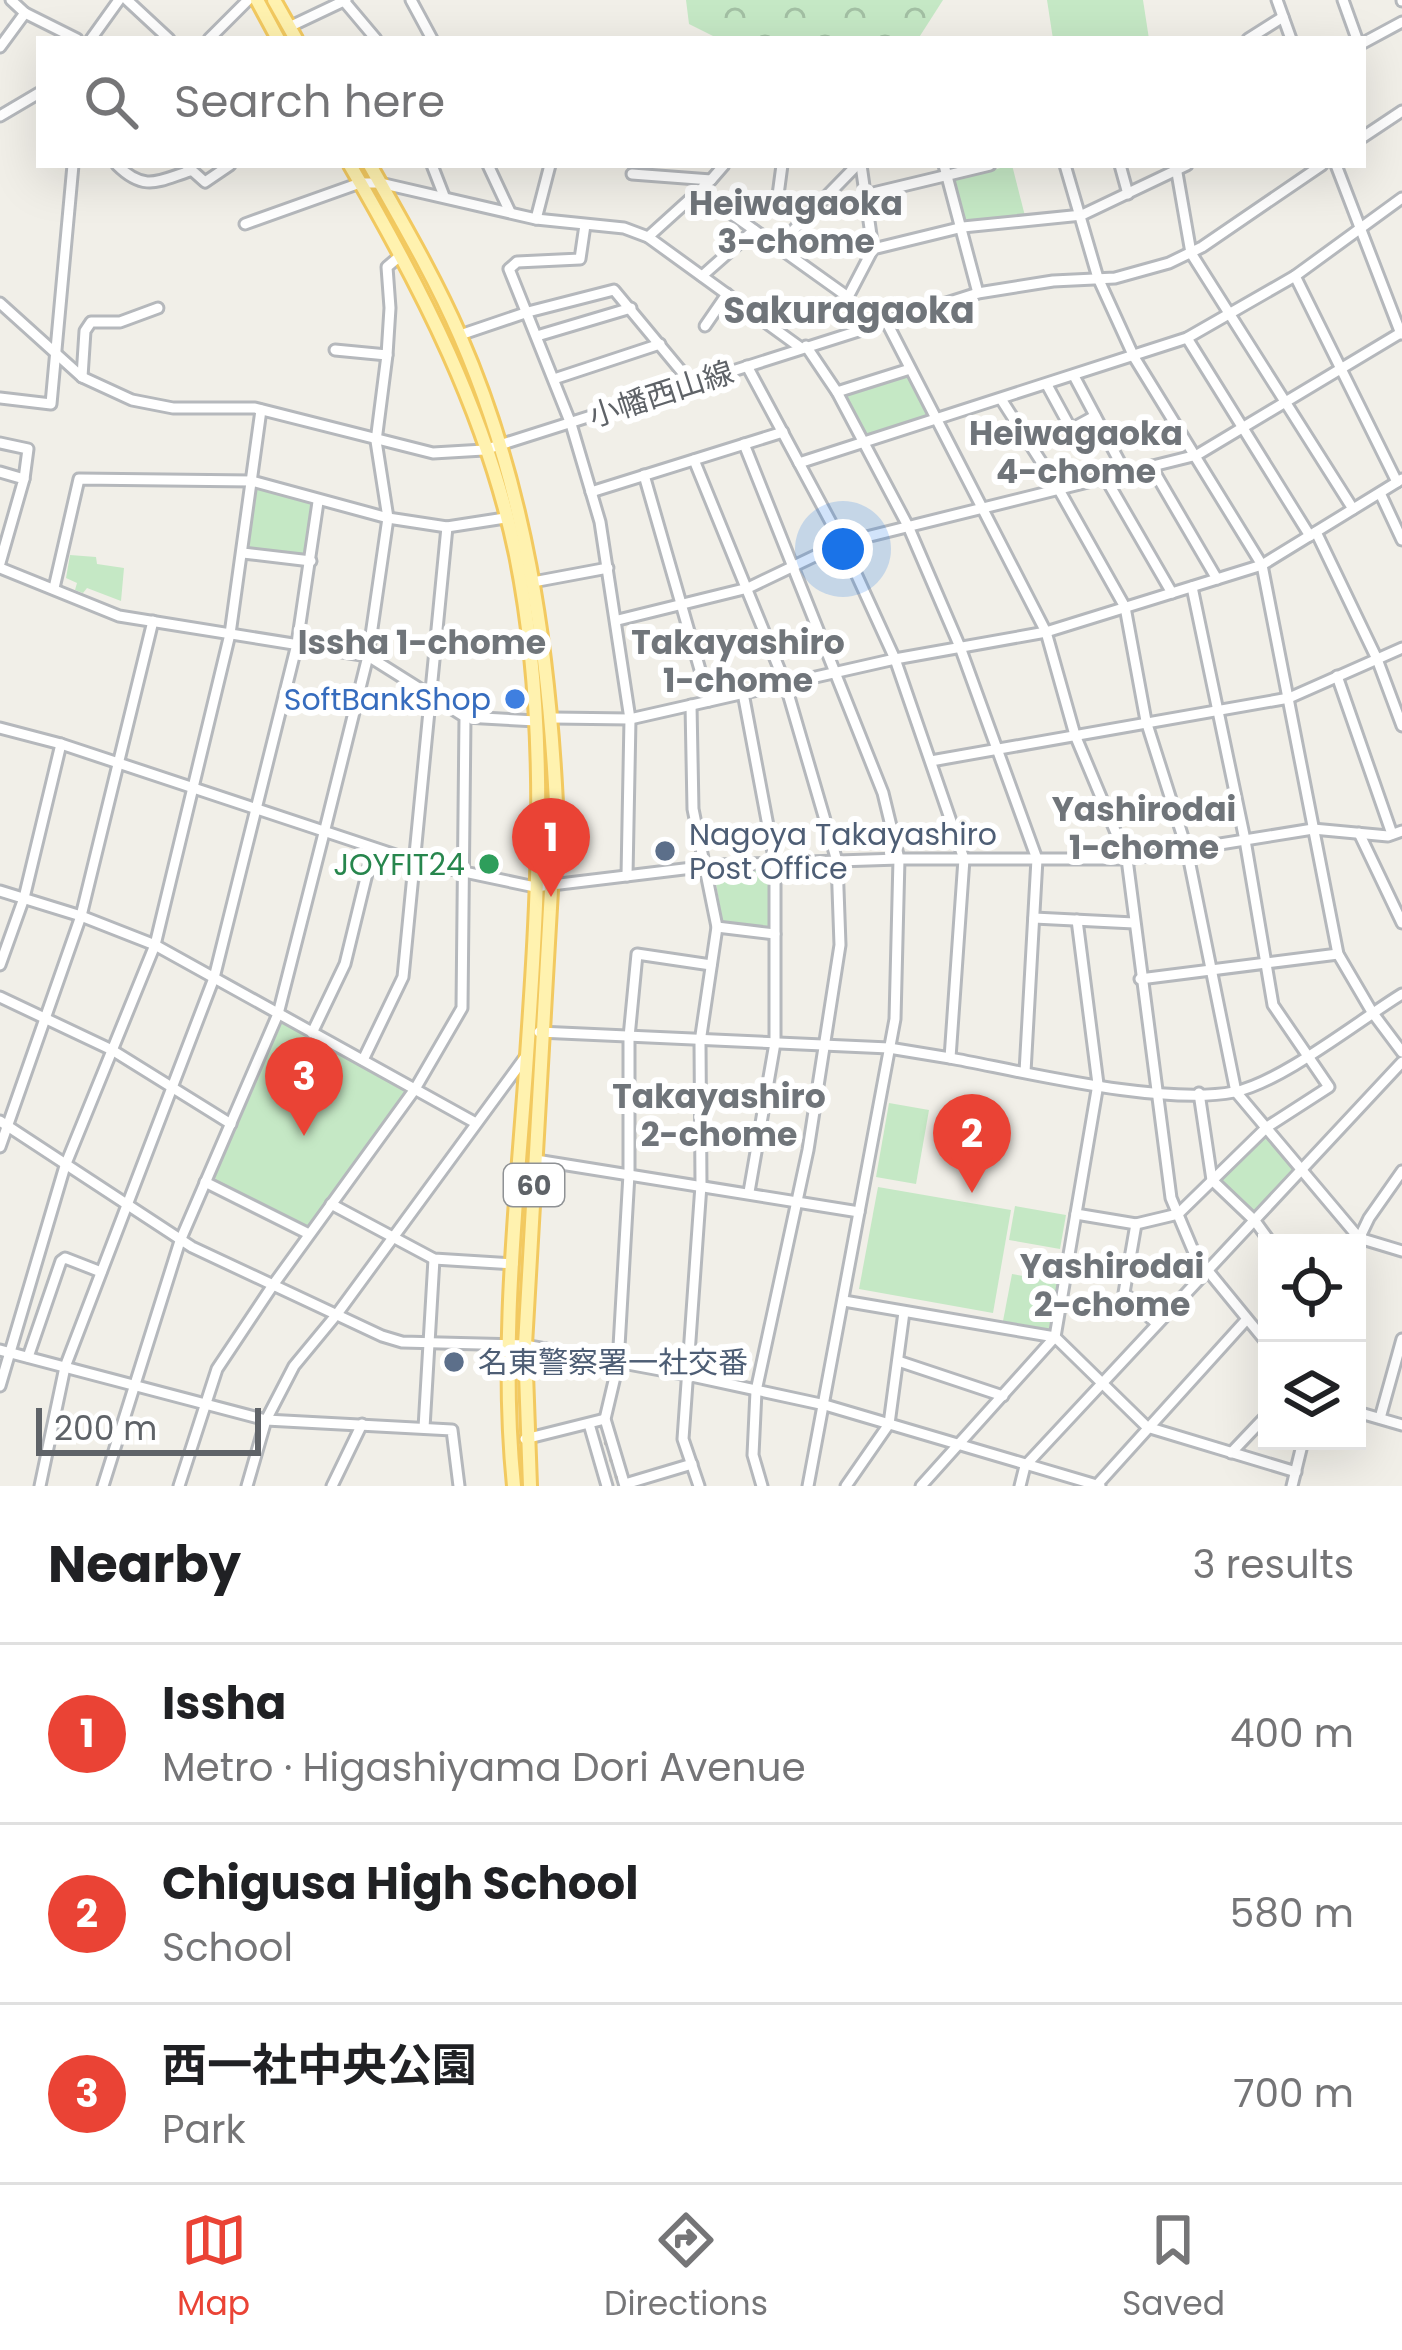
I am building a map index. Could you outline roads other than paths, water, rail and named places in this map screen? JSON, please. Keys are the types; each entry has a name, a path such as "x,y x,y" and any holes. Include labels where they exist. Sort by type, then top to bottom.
{"main road":[{"path":"253,0 276,36"},
{"path":"274,0 293,33"},
{"name":"60","path":"352,168 451,355 523,527 553,718 556,803 542,886 528,1032 513,1264 509,1344 514,1486"},
{"name":"60","path":"372,168 460,335 515,553 532,663 543,1032 525,1345 530,1486"}],"street":[{"path":"11,0 25,13 71,36"},
{"path":"93,36 123,0 165,36"},
{"path":"212,36 253,0"},
{"path":"293,33 345,0 374,36"},
{"path":"411,0 430,36"},
{"path":"1277,0 1290,36"},
{"path":"1343,0 1358,36"},
{"path":"1,44 25,13"},
{"path":"1253,36 1283,17"},
{"path":"1366,38 1402,22"},
{"path":"0,116 36,95"},
{"path":"1366,135 1402,111"},
{"path":"0,398 51,404 73,168"},
{"path":"120,168 129,177 166,183 188,168 205,182 226,168"},
{"path":"433,168 444,196"},
{"path":"489,168 510,212"},
{"path":"536,219 549,168"},
{"path":"648,236 721,168"},
{"path":"778,195 782,168"},
{"path":"778,246 856,168"},
{"path":"848,297 873,249 860,168"},
{"path":"1066,168 1098,278 1134,357 1262,565 1338,954 1402,1052"},
{"path":"1121,168 1128,194"},
{"path":"873,249 963,227 1082,214 1178,168"},
{"path":"1180,168 1191,253 1353,509"},
{"name":"小幡西山線","path":"4,307 82,377 132,400 155,406 261,410 433,453 492,449 978,293 1053,281 1124,277 1191,253 1318,168"},
{"path":"618,620 748,589 842,543 1197,454 1402,333 1337,168"},
{"path":"865,195 946,171 978,293"},
{"path":"632,175 711,180"},
{"path":"245,224 360,183 380,183 536,219 624,228 648,236 804,347 837,392 908,526 960,647 1037,859 1024,1072"},
{"path":"799,463 1187,338 1295,276 1402,198"},
{"path":"728,212 848,297 859,329"},
{"path":"585,225 580,260 511,263 510,274 571,424 608,568 630,719 626,876"},
{"path":"702,276 754,230"},
{"path":"103,1486 180,1241 278,1014 368,656 388,518 376,440 390,308 387,267 401,256"},
{"path":"553,718 630,719 895,659 1046,632 1262,565 1399,480 1295,276"},
{"path":"460,335 614,290 692,384"},
{"path":"705,326 727,294"},
{"path":"0,323 4,307"},
{"path":"82,377 85,331 92,322 120,322 158,308"},
{"path":"537,336 631,308"},
{"path":"886,321 1046,632 1075,735 1127,859 1171,1198 1195,1255 1266,1342"},
{"path":"1187,338 1313,534 1377,658 1402,726"},
{"path":"554,380 660,344"},
{"path":"335,350 387,355"},
{"path":"747,366 842,543 895,659 964,859 950,1058"},
{"path":"837,392 910,369"},
{"path":"1074,376 1125,472"},
{"path":"1047,385 1071,429 1095,416"},
{"path":"1001,399 1058,488 1125,608 1146,721 1187,850 1235,1092 1352,1234"},
{"path":"0,1386 4,1351 65,1166 154,945 230,634 261,410"},
{"path":"591,492 783,432"},
{"path":"0,443 28,448 0,566 119,616 368,656 464,716 536,721"},
{"path":"744,444 883,793 899,860 895,1019 808,1486"},
{"path":"694,460 785,683 838,861 840,945 797,1200 756,1390 752,1455 761,1486"},
{"path":"1151,466 1217,579"},
{"path":"0,472 24,479"},
{"path":"644,475 709,701"},
{"path":"54,588 79,479 252,481 317,502 447,527 506,518"},
{"path":"1106,479 1172,593"},
{"path":"1380,493 1402,540"},
{"path":"40,1486 65,1367 214,978 297,644 317,502"},
{"path":"363,1060 403,977 447,527"},
{"path":"243,554 311,561"},
{"path":"533,582 608,568"},
{"path":"1076,1214 1136,1225 1178,1214 1267,1127 1329,1088 1273,1005 1245,840 1192,587"},
{"path":"0,1148 4,1124 81,916 153,621"},
{"path":"931,761 1289,698 1402,648"},
{"path":"1,731 61,744 417,862 542,886 775,863 1127,859 1313,829 1397,833 1336,676"},
{"path":"743,693 775,863 775,1043 748,1192"},
{"path":"691,705 693,808 717,927 700,1042 701,1185 683,1439 700,1486"},
{"path":"179,1486 218,1370 273,1285 415,1089 462,1008 464,716"},
{"path":"0,965 24,898 61,744"},
{"path":"1359,833 1402,923"},
{"path":"312,1033 345,964 373,849"},
{"path":"0,892 81,916 154,945 474,1122"},
{"path":"1034,918 1134,923"},
{"path":"921,1486 1054,1337 1098,1084 1077,920"},
{"path":"717,927 775,934"},
{"path":"692,1463 625,1485 605,1419 618,1364 629,1174 629,1037 637,954 711,965"},
{"path":"1140,979 1338,954"},
{"path":"528,1032 889,1048 1156,1093 1235,1092 1277,1073 1402,994"},
{"path":"0,997 112,1050 231,1124"},
{"path":"247,1486 266,1420 294,1366 527,1054"},
{"path":"1020,1486 1024,1466 1402,1061"},
{"path":"1199,1093 1213,1180 1264,1234"},
{"path":"4,1124 180,1241 382,1336 525,1345 687,1375 825,1405 1097,1486 1247,1319"},
{"path":"536,1160 859,1212"},
{"path":"1362,1234 1402,1171"},
{"path":"206,1182 309,1234"},
{"path":"331,1204 434,1259 513,1264"},
{"path":"1136,1225 1124,1293 1157,1324"},
{"path":"1366,1243 1402,1251"},
{"path":"28,1357 65,1258 101,1272"},
{"path":"424,1428 434,1259"},
{"path":"844,1301 1054,1337 1147,1427 1296,1472"},
{"path":"846,1486 889,1424 904,1312"},
{"path":"1380,1418 1402,1339"},
{"path":"4,1351 266,1420 452,1430 459,1486"},
{"path":"898,1361 1004,1396"},
{"path":"1366,1414 1402,1425"},
{"path":"525,1439 605,1419"},
{"path":"332,1486 362,1424"},
{"path":"589,1424 607,1486"},
{"path":"1231,1453 1258,1424"},
{"path":"1292,1486 1301,1450"}],"railway":[{"path":"605,1442 619,1486"}],"place":[{"name":"SoftBankShop","path":"515,699"},
{"name":"Nagoya Takayashiro Post Office","path":"665,851"},
{"name":"JOYFIT24","path":"489,864"},
{"name":"Issha","path":"551,897"},
{"name":"西一社中央公園","path":"304,1136"},
{"name":"Chigusa High School","path":"972,1193"},
{"name":"名東警察署一社交番","path":"454,1362"}],"district":[{"name":"Heiwagaoka 3-chome","path":"796,222"},
{"name":"Sakuragaoka","path":"849,310"},
{"name":"Heiwagaoka 4-chome","path":"1076,452"},
{"name":"Issha 1-chome","path":"422,642"},
{"name":"Takayashiro 1-chome","path":"738,661"},
{"name":"Yashirodai 1-chome","path":"1144,828"},
{"name":"Takayashiro 2-chome","path":"719,1115"},
{"name":"Yashirodai 2-chome","path":"1112,1285"}]}
